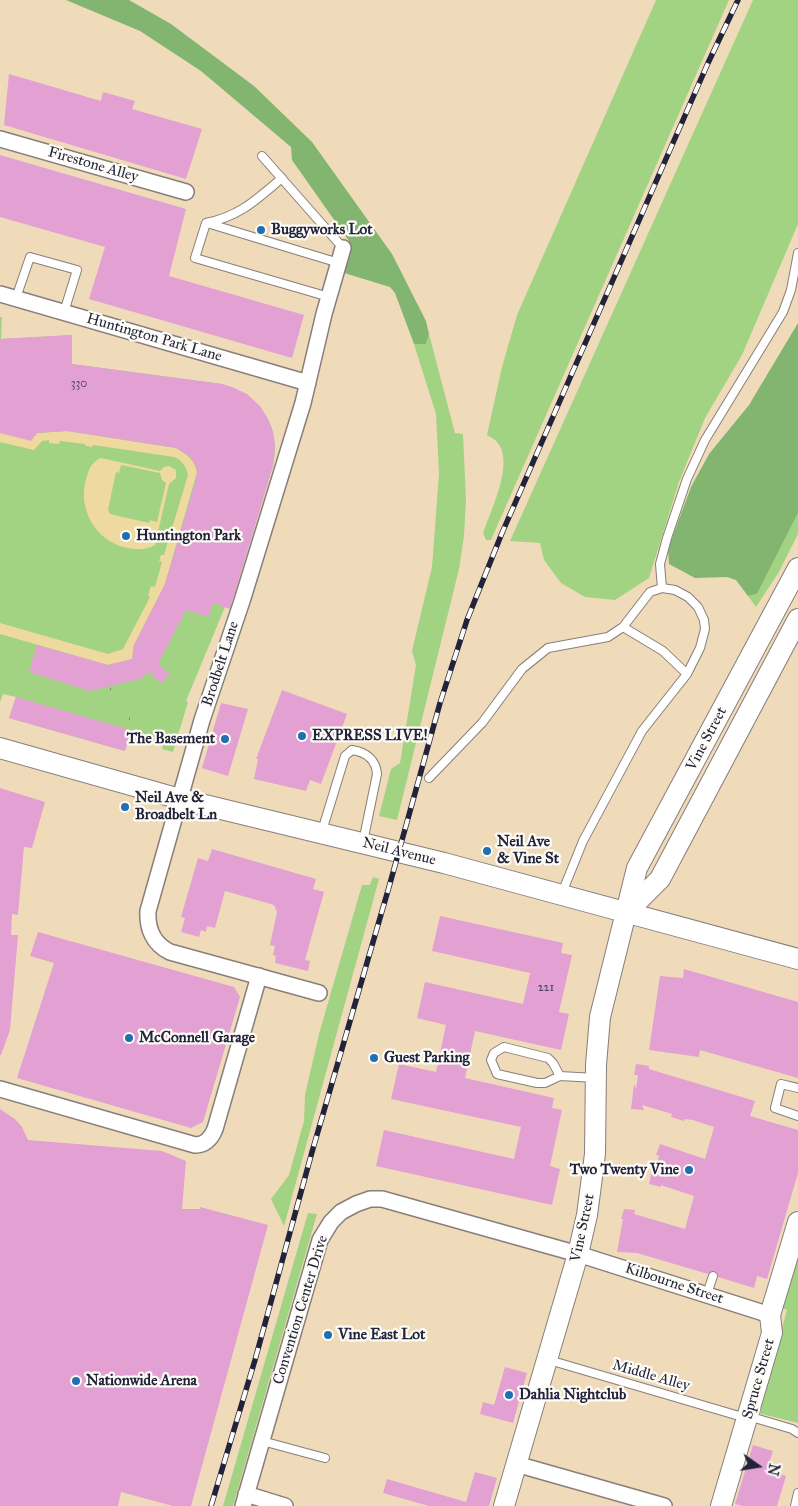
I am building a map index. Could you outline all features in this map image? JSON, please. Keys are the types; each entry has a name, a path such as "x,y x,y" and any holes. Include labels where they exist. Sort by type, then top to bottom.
{"street":[{"name":"Firestone Alley","path":"0,139 186,192"},
{"name":"Brodbelt Lane","path":"319,993 170,952 162,948 151,935 148,924 148,911 202,720 242,601 308,383 343,248"},
{"name":"Huntington Park Lane","path":"0,294 308,383"},
{"name":"Vine Street","path":"504,1506 578,1254 587,1215 595,1154 596,1078 600,1017 612,961 637,868 798,568"},
{"name":"Vine Street","path":"626,913 660,879 798,619"},
{"name":"Neil Avenue","path":"0,748 180,800 363,843 798,960"},
{"path":"0,1090 195,1146 203,1144 210,1138 215,1129 259,976"},
{"name":"Convention Center Drive","path":"245,1500 315,1255 325,1230 341,1212 370,1199 382,1199 578,1254"},
{"name":"Spruce Street","path":"722,1506 772,1333 770,1315 798,1222"},
{"name":"Kilbourne Street","path":"578,1254 770,1315"},
{"path":"516,1464 664,1506"},
{"path":"245,1500 285,1506"}],"lane":[{"path":"262,156 343,248"},
{"path":"206,223 222,220 247,208 282,178"},
{"path":"206,223 339,263"},
{"path":"206,223 195,258 329,297"},
{"path":"662,588 660,564 666,538 687,479 705,440 783,312 791,290 798,253"},
{"path":"16,298 30,257 77,270 64,312"},
{"path":"429,778 482,722 522,669 548,648 608,637 623,627 650,592 662,588 675,590 688,597 698,607 704,620 705,629 700,648 687,674 642,731 582,841 561,895"},
{"path":"623,627 662,651 687,674"},
{"path":"321,833 345,756 352,750 357,751 374,761 377,774 363,843"},
{"path":"560,1076 548,1058 513,1049 504,1047 494,1053 491,1060 497,1074 537,1083 545,1083 560,1076 596,1078"},
{"path":"798,1088 782,1084 775,1108 798,1116"},
{"path":"708,1294 713,1276"},
{"name":"Middle Alley","path":"547,1360 792,1429 798,1433"},
{"path":"262,1442 325,1458"},
{"path":"795,1506 798,1493"}],"path":[{"path":"110,689 115,688"}],"green space":[{"path":"66,0 129,0 171,24 254,86 312,142 392,254 426,321 429,334 426,344 414,344 395,293 390,287 341,272 349,241 292,160 291,147 201,71 140,31"},
{"path":"656,0 729,0 491,540 486,540 483,533 500,486 504,461 502,451 497,442 487,435 502,367 517,315"},
{"path":"753,0 798,0 798,224 742,355 705,418 679,482 649,578 615,600 585,597 561,583 544,560 540,543 510,541"},
{"name":"Huntington Park","path":"0,317 2,317 1,339 72,335 72,364 222,384 235,389 257,404 271,425 275,451 273,466 225,607 186,701 188,702 173,752 162,749 163,746 143,740 142,743 128,739 125,751 9,718 16,697 3,694 0,702"},
{"path":"798,323 798,513 757,594 748,596 736,580 727,577 695,578 669,564 668,549 691,487 709,454 749,405"},
{"path":"429,334 455,433 463,434 466,500 464,536 459,569 397,820 379,816 391,769 400,763 416,665 412,651 432,567 439,474 436,414 414,344 426,344"},
{"path":"798,513 798,534 779,572 756,607 748,596 757,594"},
{"path":"373,877 379,879 284,1226 271,1199 289,1175 304,1121 305,1095 319,1034 362,885 370,885"},
{"path":"308,1213 317,1214 233,1506 223,1506"},
{"path":"798,1249 798,1423 758,1413 787,1310 780,1307"}],"sand":[{"path":"67,431 176,448 189,458 197,472 165,584 134,645 132,659 108,665 0,634 0,623 108,654 123,649 150,597 148,596 151,586 155,587 162,562 159,561 161,555 164,555 188,475 183,464 174,457 60,441 59,444 49,443 49,440 42,441 34,450 0,442 0,433 31,440 37,433"},
{"path":"101,458 160,471 164,467 169,466 176,470 176,478 169,484 155,545 138,549 116,544 106,539 91,521 86,511 84,488 90,468","holes":["121,465 160,473 162,480 166,483 157,522 150,520 149,523 110,514 108,510 116,472 119,473"]}],"building":[{"path":"9,74 101,101 103,92 135,101 132,109 202,129 186,179 4,125"},
{"path":"0,155 186,209 169,276 304,315 292,358 89,299 105,247 0,217"},
{"path":"72,335 72,364 222,384 232,387 247,394 260,406 273,432 275,447 273,466 230,609 213,603 208,617 186,610 158,664 170,675 161,683 149,672 140,679 90,691 29,672 37,645 108,665 132,659 134,645 165,584 197,472 195,464 189,456 176,448 67,431 37,433 31,441 0,433 0,339"},
{"name":"EXPRESS LIVE!","path":"282,690 347,714 321,784 310,780 306,791 254,779 258,759 256,759"},
{"path":"16,697 131,730 125,751 9,718"},
{"name":"The Basement","path":"221,703 248,709 228,776 202,768"},
{"path":"0,788 45,802 32,848 24,847 18,915 12,914 11,935 18,935 10,1030 1,1055 0,1055"},
{"path":"212,849 316,879 313,889 324,892 305,960 310,961 308,971 275,963 276,956 273,955 275,946 270,945 277,912 274,905 225,891 215,928 207,926 206,932 201,930 199,937 181,932 185,918 181,917 198,858 208,861"},
{"path":"440,916 563,943 561,953 572,955 559,1012 569,1014 561,1050 475,1031 465,1078 554,1098 552,1108 562,1110 550,1166 560,1169 552,1205 376,1166 384,1130 514,1159 521,1127 391,1099 399,1064 436,1072 446,1025 417,1018 425,982 523,1004 530,973 432,951"},
{"name":"McConnell Garage","path":"38,932 234,987 240,997 203,1122 191,1128 17,1078 54,963 30,956"},
{"path":"684,969 798,1002 798,1078 700,1050 699,1057 649,1050 660,976 683,978"},
{"path":"636,1064 649,1066 649,1069 755,1101 750,1116 798,1130 798,1173 767,1279 757,1276 754,1288 718,1277 714,1271 708,1274 637,1253 617,1252 624,1209 635,1210 634,1214 685,1229 694,1196 661,1185 661,1187 649,1184 659,1156 656,1155 660,1144 705,1159 714,1127 693,1120 685,1119 684,1121 671,1117 672,1114 642,1105 644,1110 631,1109 634,1084 636,1089 638,1075 634,1075"},
{"name":"Nationwide Arena","path":"0,1109 15,1119 22,1127 28,1140 162,1151 186,1161 182,1209 200,1209 200,1207 268,1225 191,1506 173,1506 121,1492 118,1506 0,1506"},
{"name":"Dahlia Nightclub","path":"505,1367 527,1373 513,1423 480,1414 483,1402 494,1405"},
{"path":"753,1445 773,1451 767,1470 786,1476 777,1506 743,1506 735,1504"},
{"path":"475,1472 497,1478 489,1506 429,1506 383,1493 387,1479 466,1502"}],"railway":[{"path":"211,1506 255,1360 312,1152 440,703 467,620 502,533 708,63 738,0"}],"place":[{"name":"Buggyworks Lot","path":"261,230"},
{"name":"Huntington Park","path":"126,536"},
{"name":"EXPRESS LIVE!","path":"302,736"},
{"name":"The Basement","path":"225,739"},
{"name":"Neil Ave & Broadbelt Ln","path":"125,807"},
{"name":"Neil Ave & Vine St","path":"487,851"},
{"name":"McConnell Garage","path":"129,1038"},
{"name":"Guest Parking","path":"374,1058"},
{"name":"Two Twenty Vine","path":"689,1170"},
{"name":"Vine East Lot","path":"328,1335"},
{"name":"Nationwide Arena","path":"76,1381"},
{"name":"Dahlia Nightclub","path":"509,1395"}]}
